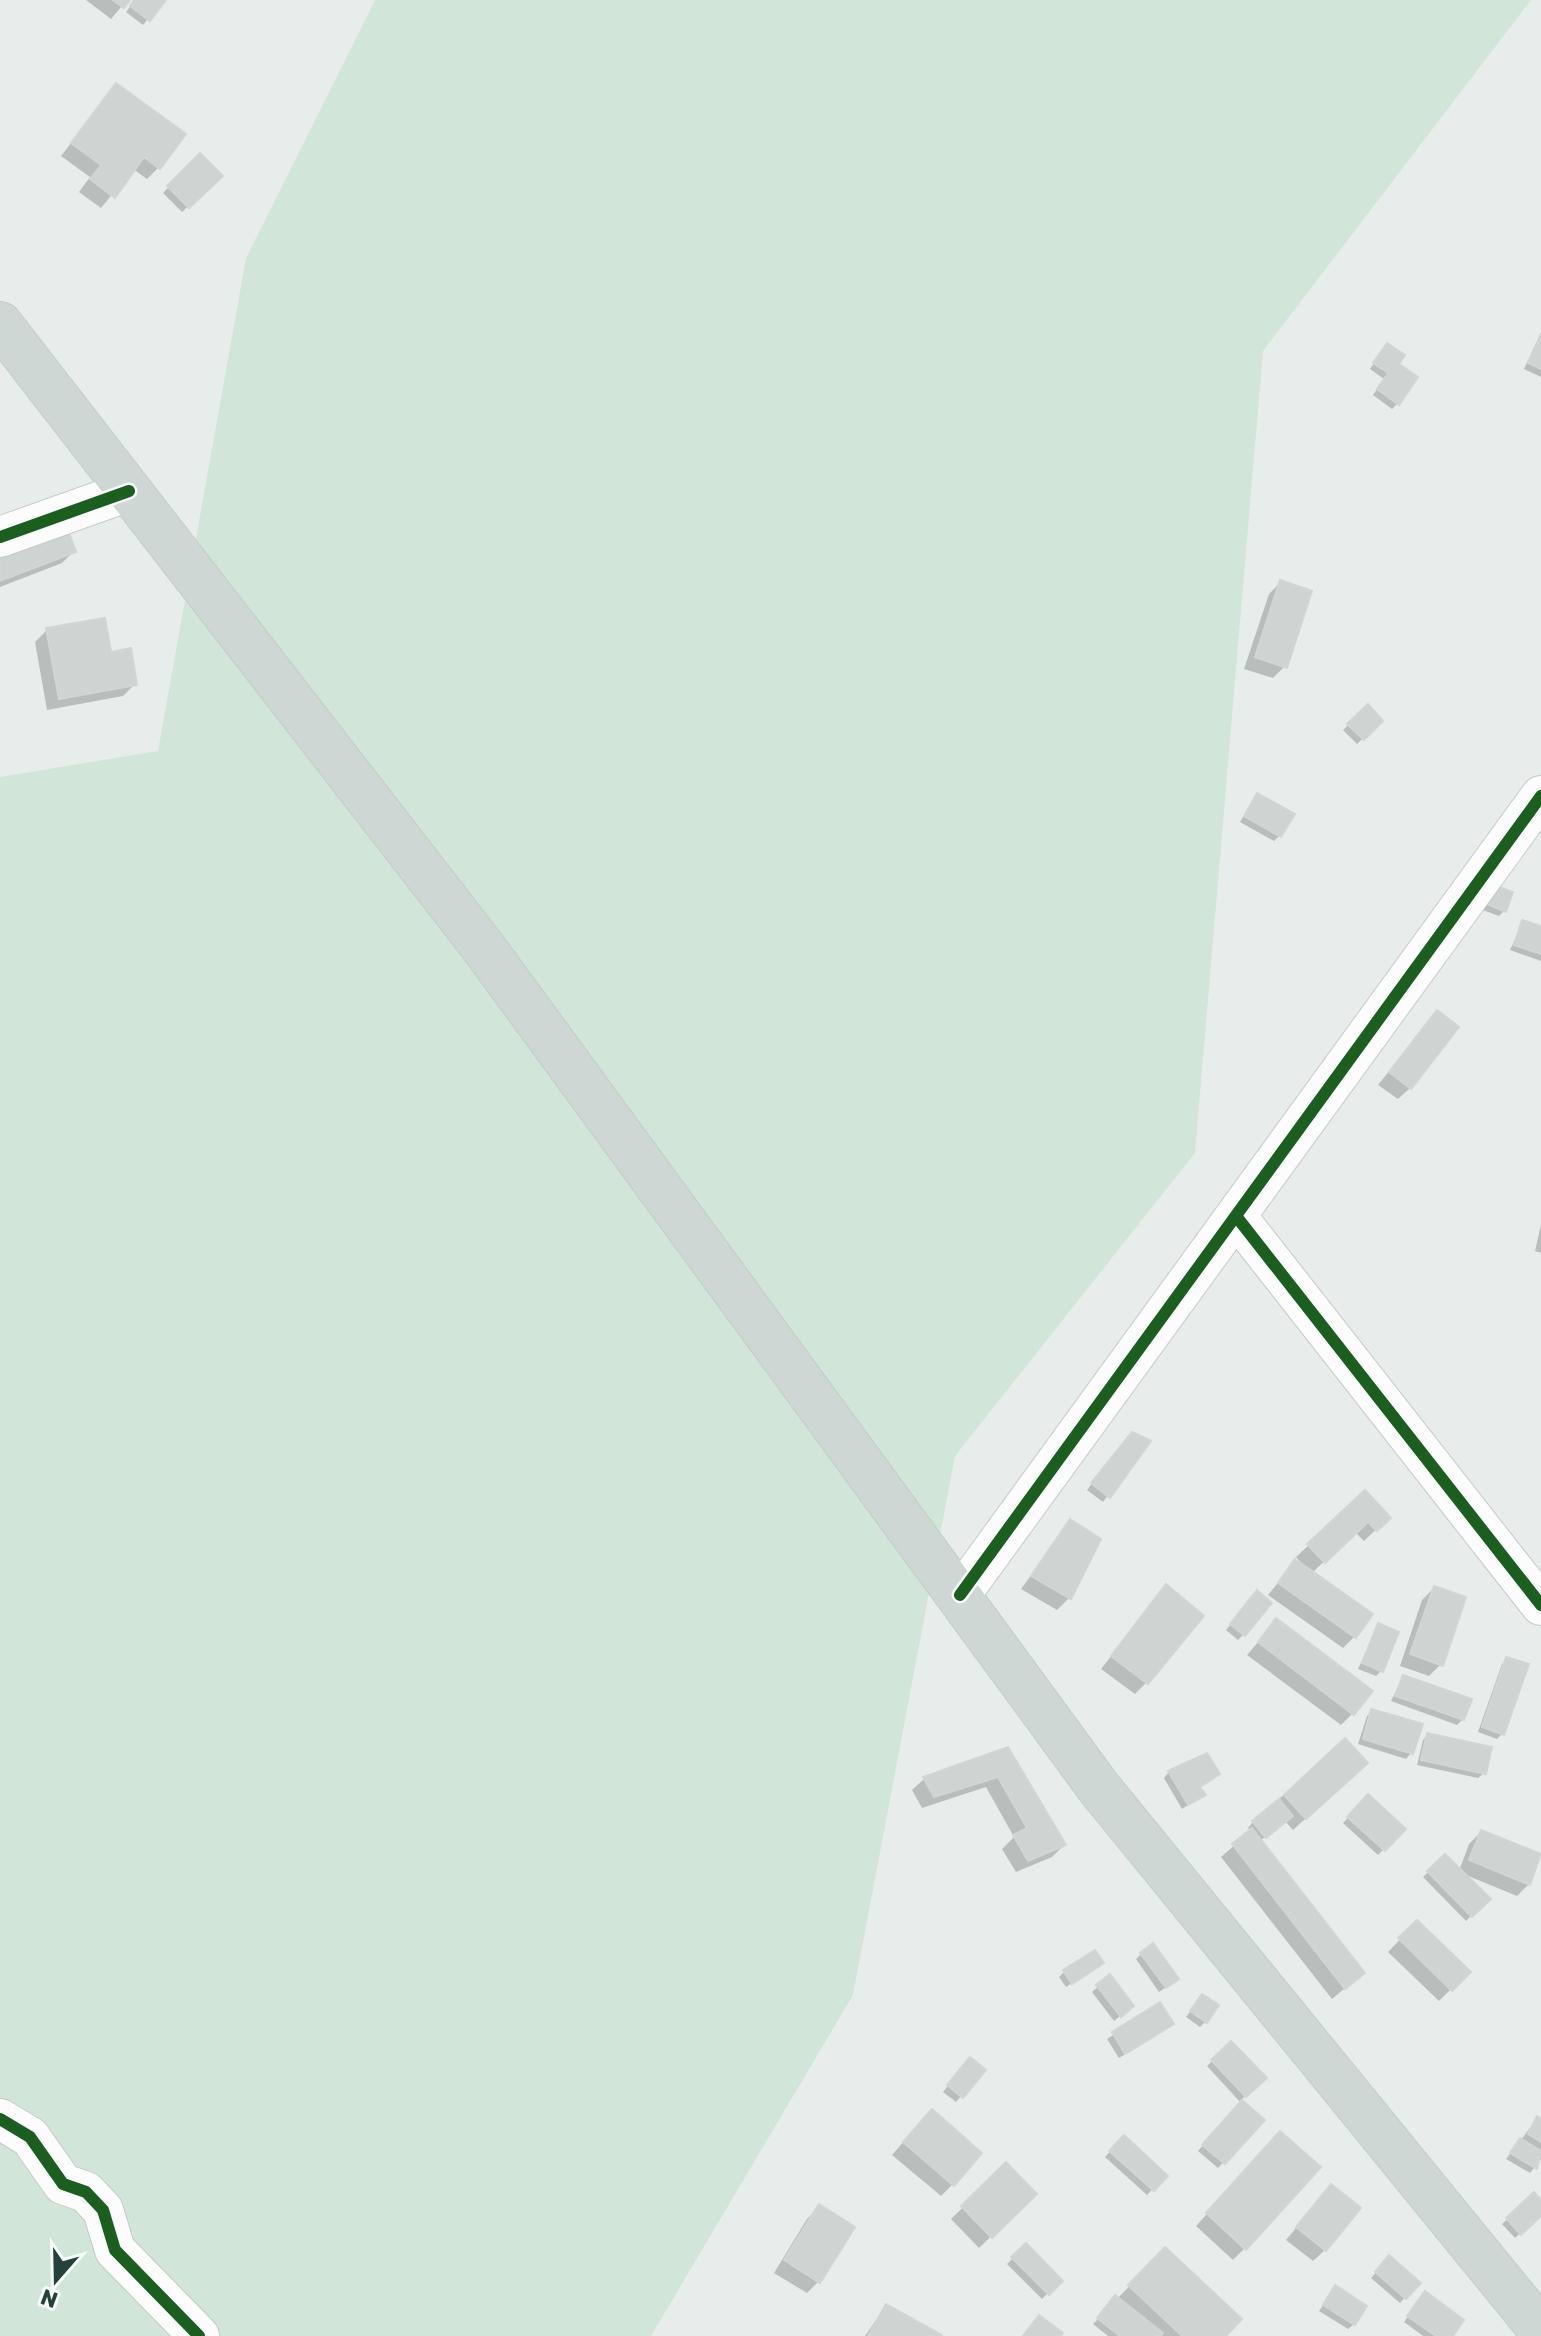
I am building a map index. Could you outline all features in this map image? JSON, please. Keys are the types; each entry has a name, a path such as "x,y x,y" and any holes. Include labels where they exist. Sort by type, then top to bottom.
{"main road":[{"path":"0,324 483,947 1099,1788 1541,2330"}],"street":[{"path":"0,537 129,491"},
{"path":"960,1595 1541,796"},
{"path":"1236,1216 1541,1605"},
{"path":"0,2119 30,2137 63,2184 86,2192 103,2210 115,2250 199,2336"}],"green space":[{"path":"375,0 1531,0 1263,351 1195,1153 955,1456 853,1995 651,2336 0,2336 0,777 158,751 246,258"}],"building":[{"path":"113,0 130,0 124,8"},
{"path":"134,0 166,0 150,21 130,6"},
{"path":"116,83 186,134 160,169 144,157 115,198 90,179 101,165 71,143"},
{"path":"200,153 223,176 189,208 167,186"},
{"path":"1541,335 1541,369 1528,363"},
{"path":"1387,343 1405,355 1399,364 1418,377 1399,405 1377,389 1388,373 1373,363"},
{"path":"66,525 76,552 0,581 0,550"},
{"path":"1280,580 1312,591 1287,668 1255,657"},
{"path":"105,618 111,652 131,648 137,685 59,699 46,628"},
{"path":"1368,704 1383,721 1364,740 1347,724"},
{"path":"1257,793 1295,814 1281,837 1244,816"},
{"path":"1491,884 1513,892 1506,912 1484,903"},
{"path":"1522,920 1541,926 1541,954 1514,945"},
{"path":"1437,1010 1459,1027 1411,1089 1389,1072"},
{"path":"1132,1432 1151,1441 1110,1498 1091,1483"},
{"path":"1365,1490 1391,1518 1377,1531 1368,1522 1325,1563 1307,1544"},
{"path":"1070,1519 1101,1539 1071,1599 1031,1576"},
{"path":"1295,1559 1373,1614 1356,1638 1278,1583"},
{"path":"1166,1584 1204,1616 1148,1684 1111,1656"},
{"path":"1434,1586 1466,1597 1443,1666 1410,1654"},
{"path":"1257,1590 1272,1603 1245,1636 1230,1624"},
{"path":"1276,1618 1373,1691 1354,1715 1258,1642"},
{"path":"1378,1623 1399,1632 1383,1672 1362,1663"},
{"path":"1506,1657 1529,1664 1504,1735 1482,1727"},
{"path":"1403,1675 1472,1699 1464,1720 1395,1696"},
{"path":"1371,1709 1423,1724 1413,1754 1363,1739"},
{"path":"1427,1733 1492,1747 1486,1774 1421,1760"},
{"path":"1345,1738 1368,1763 1306,1819 1284,1795"},
{"path":"1008,1747 1066,1845 1028,1861 1013,1835 1027,1828 998,1777 934,1797 923,1777"},
{"path":"1207,1753 1220,1774 1200,1787 1206,1795 1188,1805 1168,1771"},
{"path":"1368,1794 1406,1829 1385,1851 1347,1817"},
{"path":"1279,1799 1293,1816 1266,1838 1252,1821"},
{"path":"1252,1828 1365,1973 1345,1989 1232,1844"},
{"path":"1481,1830 1541,1854 1530,1885 1469,1860"},
{"path":"1445,1854 1491,1899 1472,1917 1427,1871"},
{"path":"1417,1920 1471,1972 1452,1991 1398,1938"},
{"path":"1153,1943 1179,1979 1166,1988 1140,1953"},
{"path":"1095,1950 1104,1963 1072,1984 1063,1970"},
{"path":"1110,1974 1134,2006 1121,2017 1096,1985"},
{"path":"1202,1994 1219,2005 1207,2023 1190,2011"},
{"path":"1160,2002 1174,2024 1125,2054 1112,2032"},
{"path":"1231,2041 1267,2078 1246,2097 1211,2060"},
{"path":"970,2057 986,2070 963,2098 947,2085"},
{"path":"1242,2100 1265,2120 1225,2164 1202,2145"},
{"path":"932,2109 982,2153 954,2186 903,2142"},
{"path":"1537,2116 1541,2119 1541,2142 1528,2134"},
{"path":"1280,2131 1321,2167 1246,2250 1206,2213"},
{"path":"1124,2135 1168,2176 1154,2191 1109,2151"},
{"path":"1520,2138 1541,2151 1537,2169 1510,2153"},
{"path":"1006,2162 1037,2194 992,2238 961,2206"},
{"path":"1331,2184 1361,2208 1326,2251 1296,2227"},
{"path":"1534,2192 1541,2200 1541,2216 1521,2235 1506,2218"},
{"path":"819,2204 855,2227 820,2283 784,2260"},
{"path":"1026,2243 1063,2281 1049,2295 1011,2257"},
{"path":"1165,2247 1242,2319 1226,2336 1182,2336 1128,2285"},
{"path":"1389,2255 1421,2283 1406,2299 1375,2272"},
{"path":"1335,2285 1367,2306 1355,2325 1323,2305"},
{"path":"1425,2291 1464,2320 1453,2336 1436,2336 1407,2316"},
{"path":"1115,2295 1163,2333 1161,2336 1120,2336 1097,2318"},
{"path":"886,2304 942,2335 942,2336 868,2336"},
{"path":"1039,2315 1063,2333 1061,2336 1023,2336"}],"cycle path":[{"path":"0,537 129,491"},
{"path":"960,1595 1541,796"},
{"path":"1236,1216 1541,1605"},
{"path":"0,2119 30,2137 63,2184 86,2192 103,2210 115,2250 199,2336"}]}
